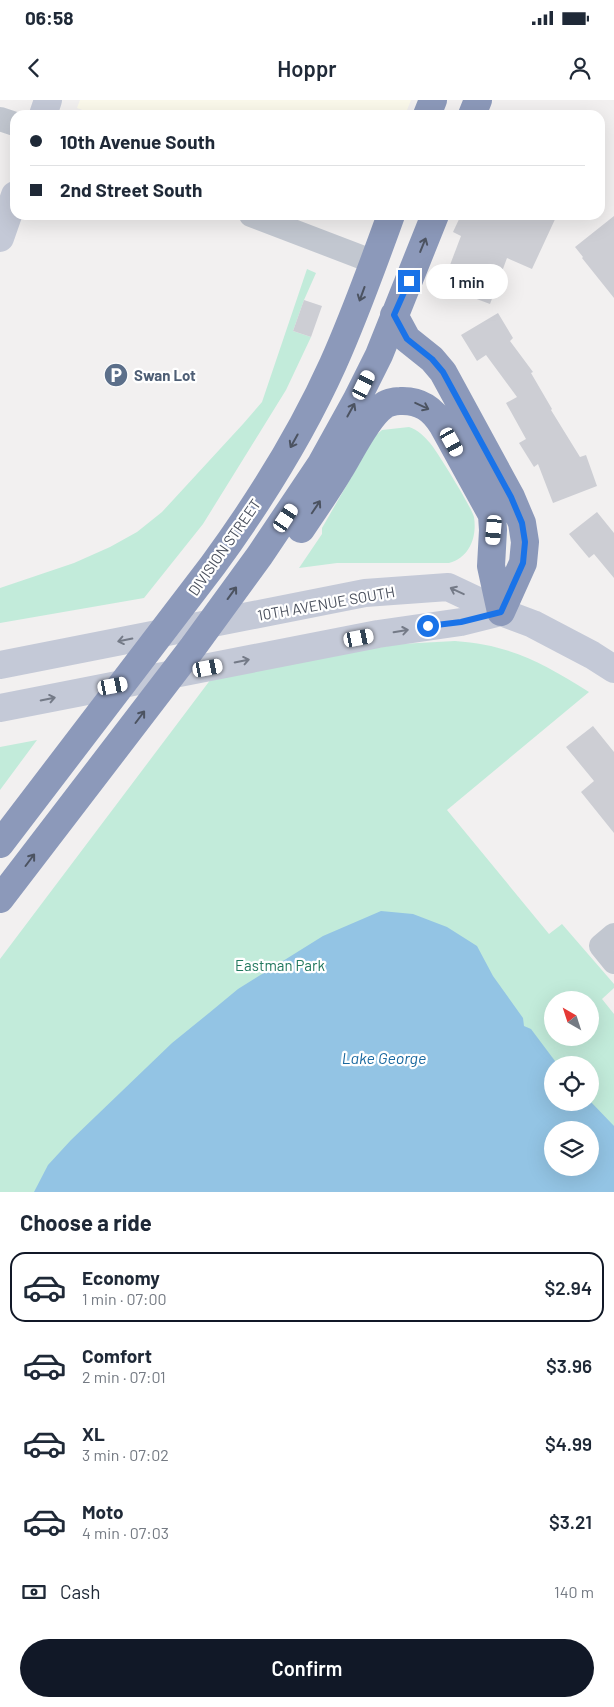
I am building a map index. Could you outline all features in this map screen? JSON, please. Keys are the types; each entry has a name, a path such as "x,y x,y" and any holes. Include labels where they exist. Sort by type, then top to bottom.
{"highway":[{"name":"DIVISION STREET","path":"0,844 49,767 89,727 213,565 281,464 332,366 354,316 389,220"},
{"path":"0,899 193,646 260,555 321,464 379,355 433,220"},
{"path":"394,315 407,339 432,359 443,372 511,497 522,523 525,542 523,563 501,612"},
{"path":"193,646 238,614 288,547 338,473 371,419 382,406 395,401 408,400 424,404 436,415 492,515 494,530 491,566 501,612"},
{"path":"0,816 49,767"}],"main road":[{"path":"0,238 10,209"},
{"name":"10TH AVENUE SOUTH","path":"0,665 365,594 448,587 501,612 533,624 592,655 614,669"},
{"path":"0,708 378,634 461,622 501,612"}],"street":[{"path":"264,220 374,262"}],"shaded area":[{"path":"80,100 411,100 407,110 82,110 77,108"}],"green space":[{"path":"307,269 316,273 293,331 311,337 286,390 203,524 144,598 0,623 0,588 74,563 110,547 137,532 162,512 243,424 262,402"},
{"path":"409,427 421,434 434,448 472,512 475,524 474,532 467,551 449,563 337,563 299,568 322,534 322,528 375,436 382,430"},
{"name":"Eastman Park","path":"455,641 493,647 526,657 557,672 589,692 447,810 549,934 562,924 614,984 614,988 602,999 614,1014 614,1192 0,1192 0,959 214,675 400,644"},
{"path":"37,740 0,790 0,747"}],"water":[{"name":"Lake George","path":"381,911 413,914 447,927 477,946 493,976 523,1018 524,1026 531,1029 551,1056 544,1056 544,1111 599,1110 614,1126 614,1192 34,1192 48,1165 71,1140 172,1043 238,989 323,936"}],"building":[{"path":"614,216 614,298 575,247"},
{"path":"459,220 555,220 532,269 507,258 490,304 442,286 461,236 453,232"},
{"path":"304,300 322,306 311,337 293,331"},
{"path":"498,313 513,338 510,341 533,372 531,373 551,410 580,457 586,455 597,486 553,503 538,464 534,467 519,443 526,439 506,403 517,397 486,355 477,361 461,335"},
{"path":"597,512 614,533 614,578 594,554 589,558 569,534"},
{"path":"593,726 614,752 614,833 581,792 594,781 566,747"}],"place":[{"name":"Swan Lot","path":"116,375"}],"route":[{"path":"409,281 394,315 407,339 432,359 443,372 511,497 522,523 525,542 523,563 501,612 461,622 428,626"}]}
